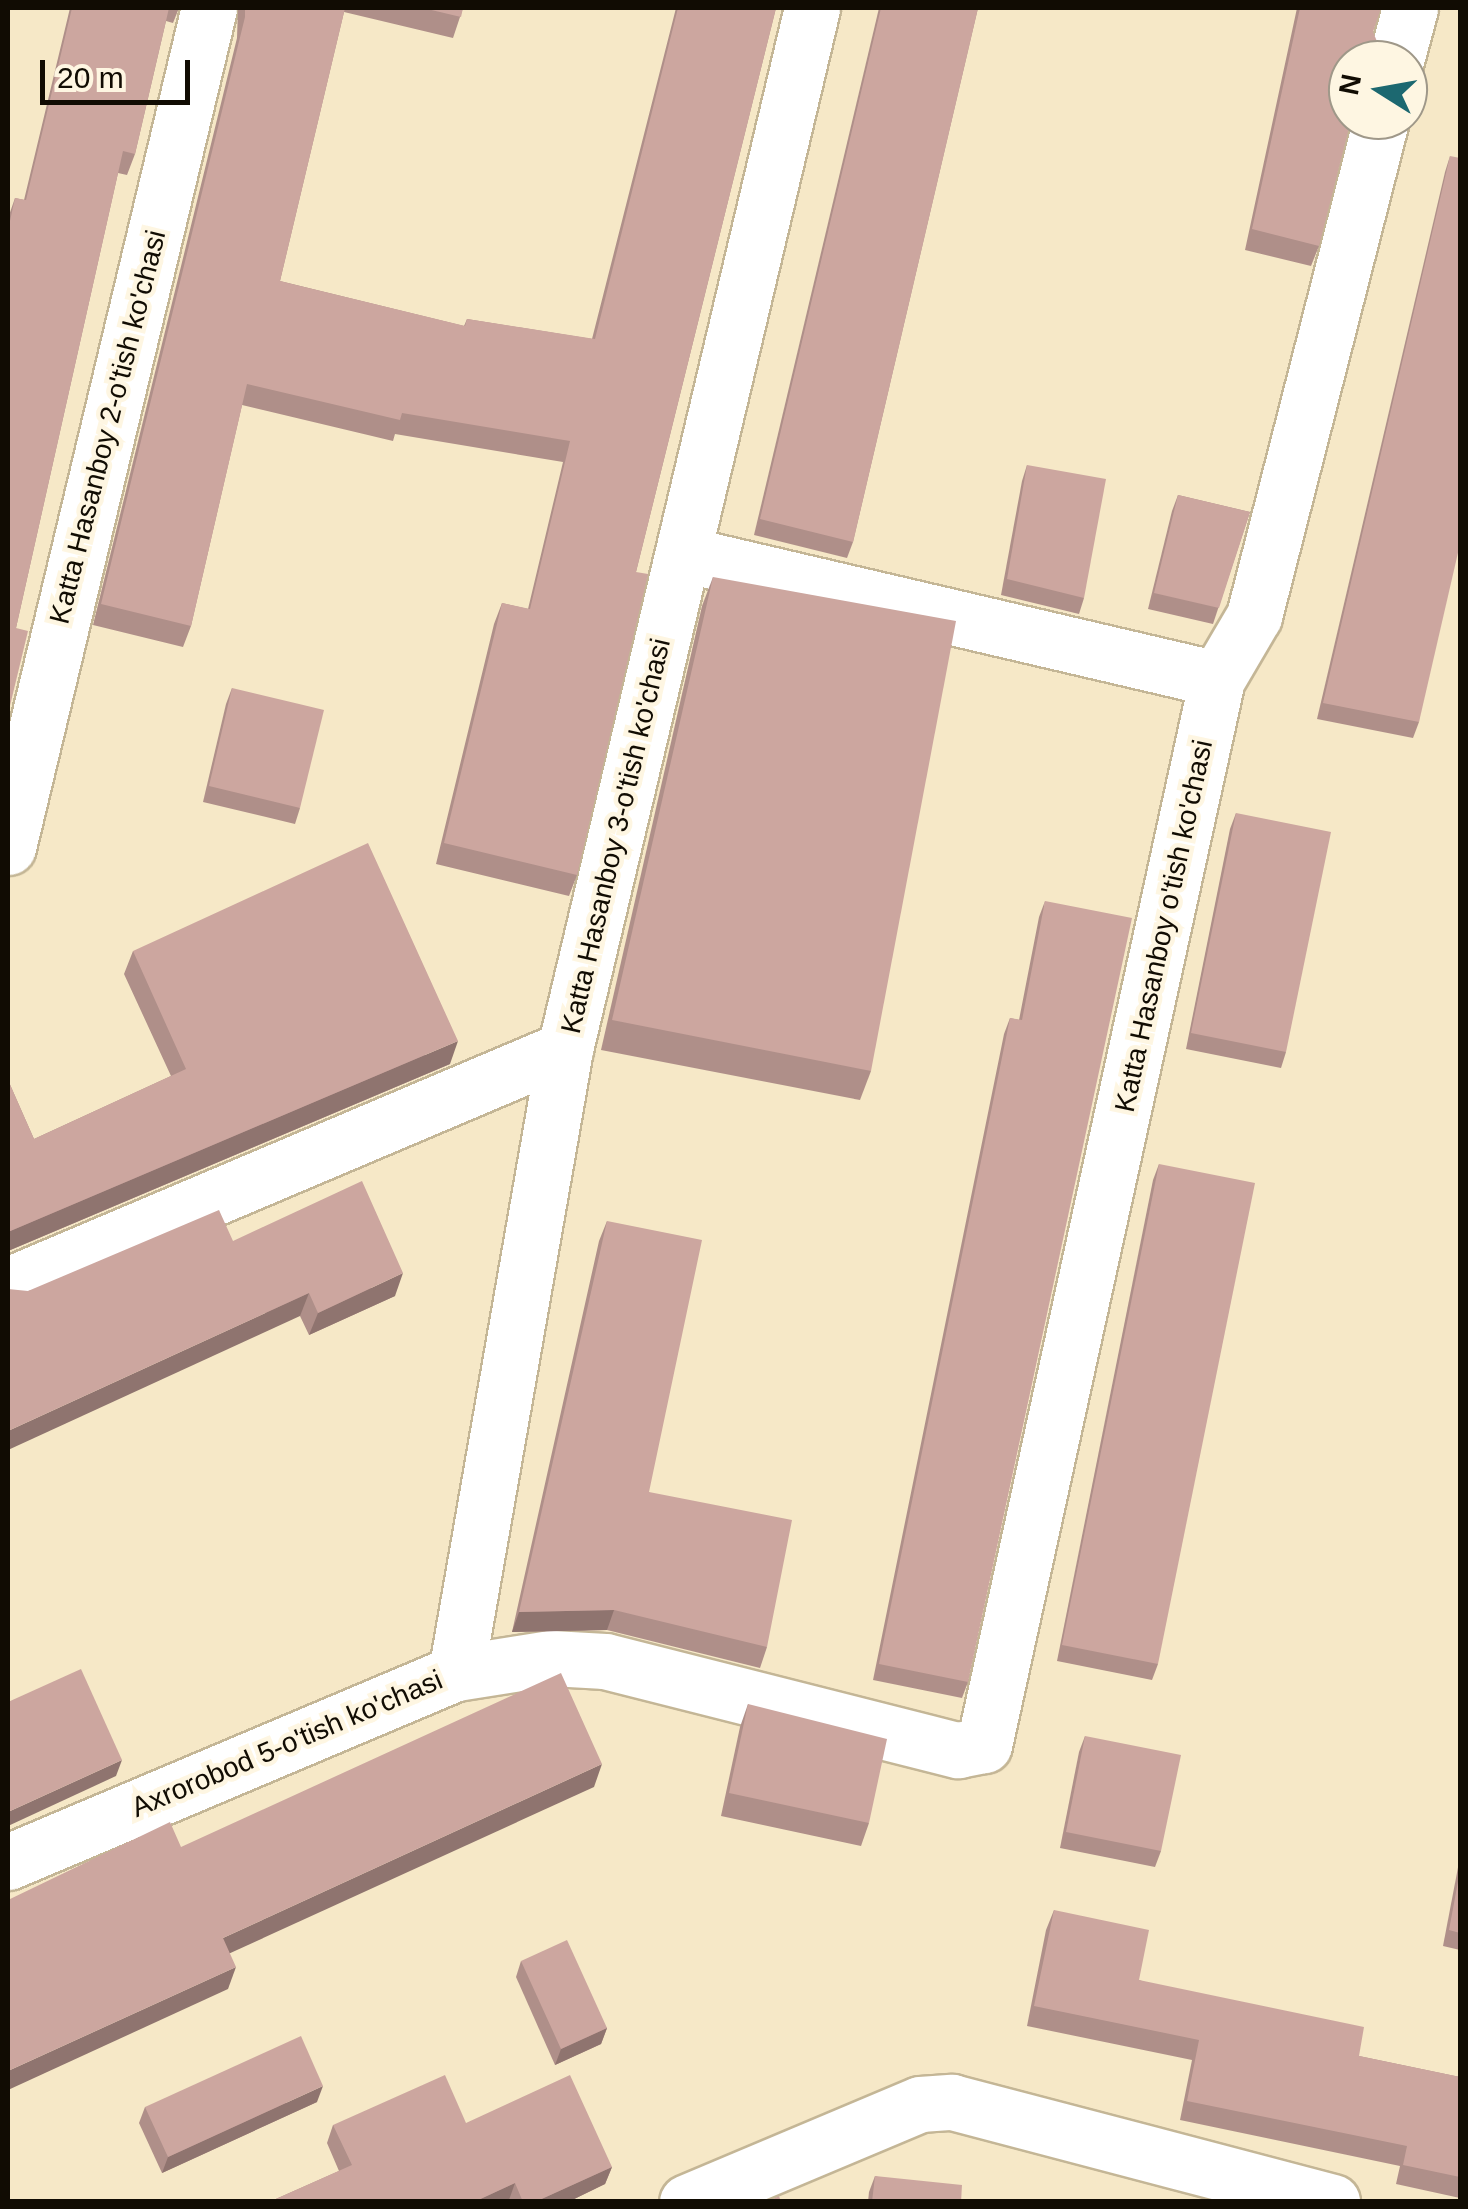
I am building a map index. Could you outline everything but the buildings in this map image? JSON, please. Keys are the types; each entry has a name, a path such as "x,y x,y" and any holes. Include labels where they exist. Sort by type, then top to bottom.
{"street":[{"name":"Katta Hasanboy 2-o'tish ko'chasi","path":"8,847 209,8"},
{"name":"Katta Hasanboy 3-o'tish ko'chasi","path":"456,1673 565,1050 812,8"},
{"path":"1401,40 1410,8"},
{"name":"Katta Hasanboy o'tish ko'chasi","path":"984,1745 1217,679 1254,616 1376,140"},
{"path":"683,554 1217,679"},
{"path":"8,1285 565,1050"},
{"name":"Axrorobod 5-o'tish ko'chasi","path":"8,1862 456,1673 605,1660 958,1750 984,1745"},
{"path":"688,2202 920,2104 952,2102 1332,2202"}]}
